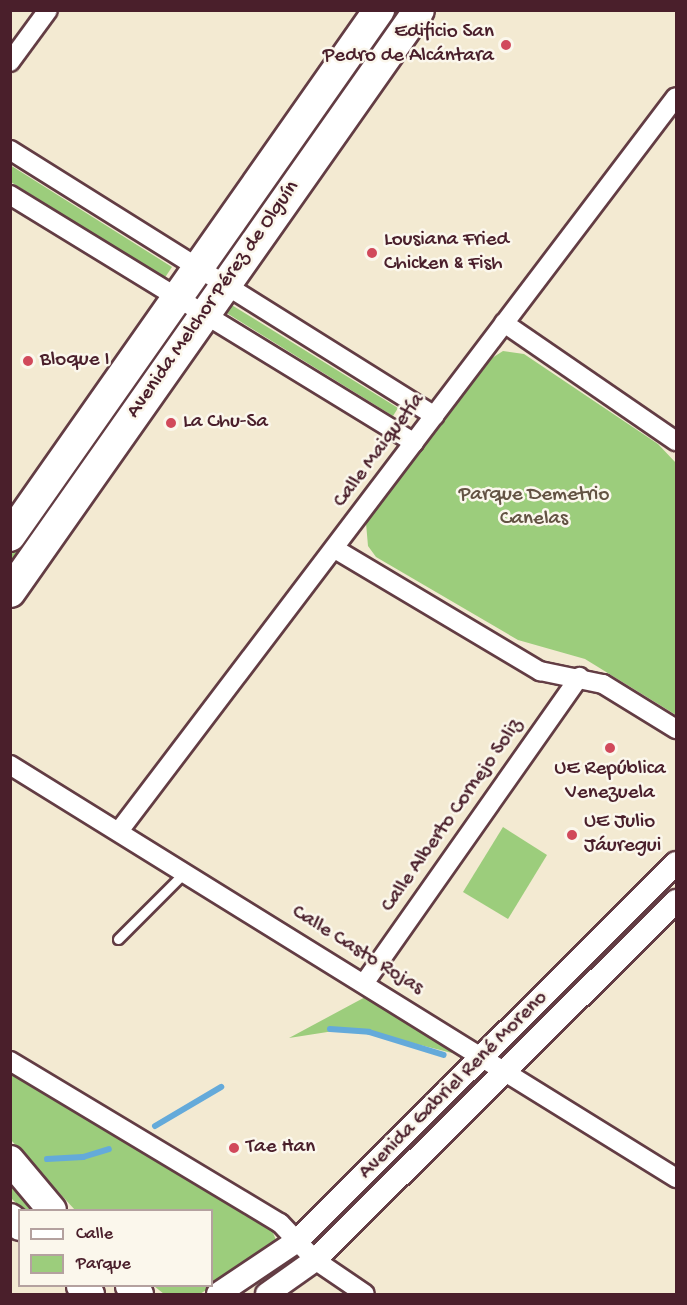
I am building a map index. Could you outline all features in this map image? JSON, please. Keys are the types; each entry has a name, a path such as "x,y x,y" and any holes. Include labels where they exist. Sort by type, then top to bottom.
{"highway":[{"name":"Avenida Melchor Pérez de Olguín","path":"10,536 379,10"},
{"name":"Avenida Melchor Pérez de Olguín","path":"10,592 224,284 419,10"}],"main road":[{"path":"10,1160 51,1209"}],"street":[{"path":"10,62 48,10"},
{"name":"Calle Maiquetía","path":"119,831 676,97"},
{"path":"10,150 435,416"},
{"path":"10,195 175,298 206,313 414,443"},
{"path":"504,323 676,441"},
{"path":"335,549 540,671 579,677 603,684 676,729"},
{"name":"Calle Alberto Cornejo Soliz","path":"365,981 579,677"},
{"name":"Calle Casto Rojas","path":"10,765 365,981 503,1072 676,1179"},
{"name":"Avenida Gabriel René Moreno","path":"218,1294 297,1241 484,1059 676,863"},
{"name":"Avenida Gabriel René Moreno","path":"267,1294 315,1260 676,901"},
{"path":"10,1061 280,1223 315,1260 365,1294"}],"lane":[{"path":"118,939 186,871"}],"green space":[{"path":"394,11 405,11 225,265 218,260"},
{"path":"10,165 172,267 164,279 11,182"},
{"path":"230,304 398,408 393,416 225,312"},
{"path":"178,317 185,323 11,571 11,555"},
{"name":"Parque Demetrio Canelas","path":"503,351 524,354 658,444 676,463 676,715 585,659 518,640 376,557 368,546 366,523 492,358"},
{"path":"503,827 547,855 508,919 463,892"},
{"path":"369,995 456,1054 353,1028 289,1038"},
{"path":"11,1072 271,1228 276,1240 270,1248 213,1285 213,1209 74,1209 11,1140"},
{"path":"10,1183 33,1209 22,1209 11,1198"},
{"path":"155,1287 211,1287 200,1294 164,1294"}],"waterway":[{"path":"330,1029 369,1032 444,1055"},
{"path":"155,1126 221,1087"},
{"path":"47,1159 83,1157 109,1149"}],"place":[{"name":"Edificio San Pedro de Alcántara","path":"506,45"},
{"name":"Lousiana Fried Chicken & Fish","path":"372,253"},
{"name":"Bloque I","path":"28,361"},
{"name":"La Chu-Sa","path":"171,423"},
{"name":"UE República Venezuela","path":"610,748"},
{"name":"UE Julio Jáuregui","path":"572,835"},
{"name":"Tae Han","path":"234,1148"}]}
